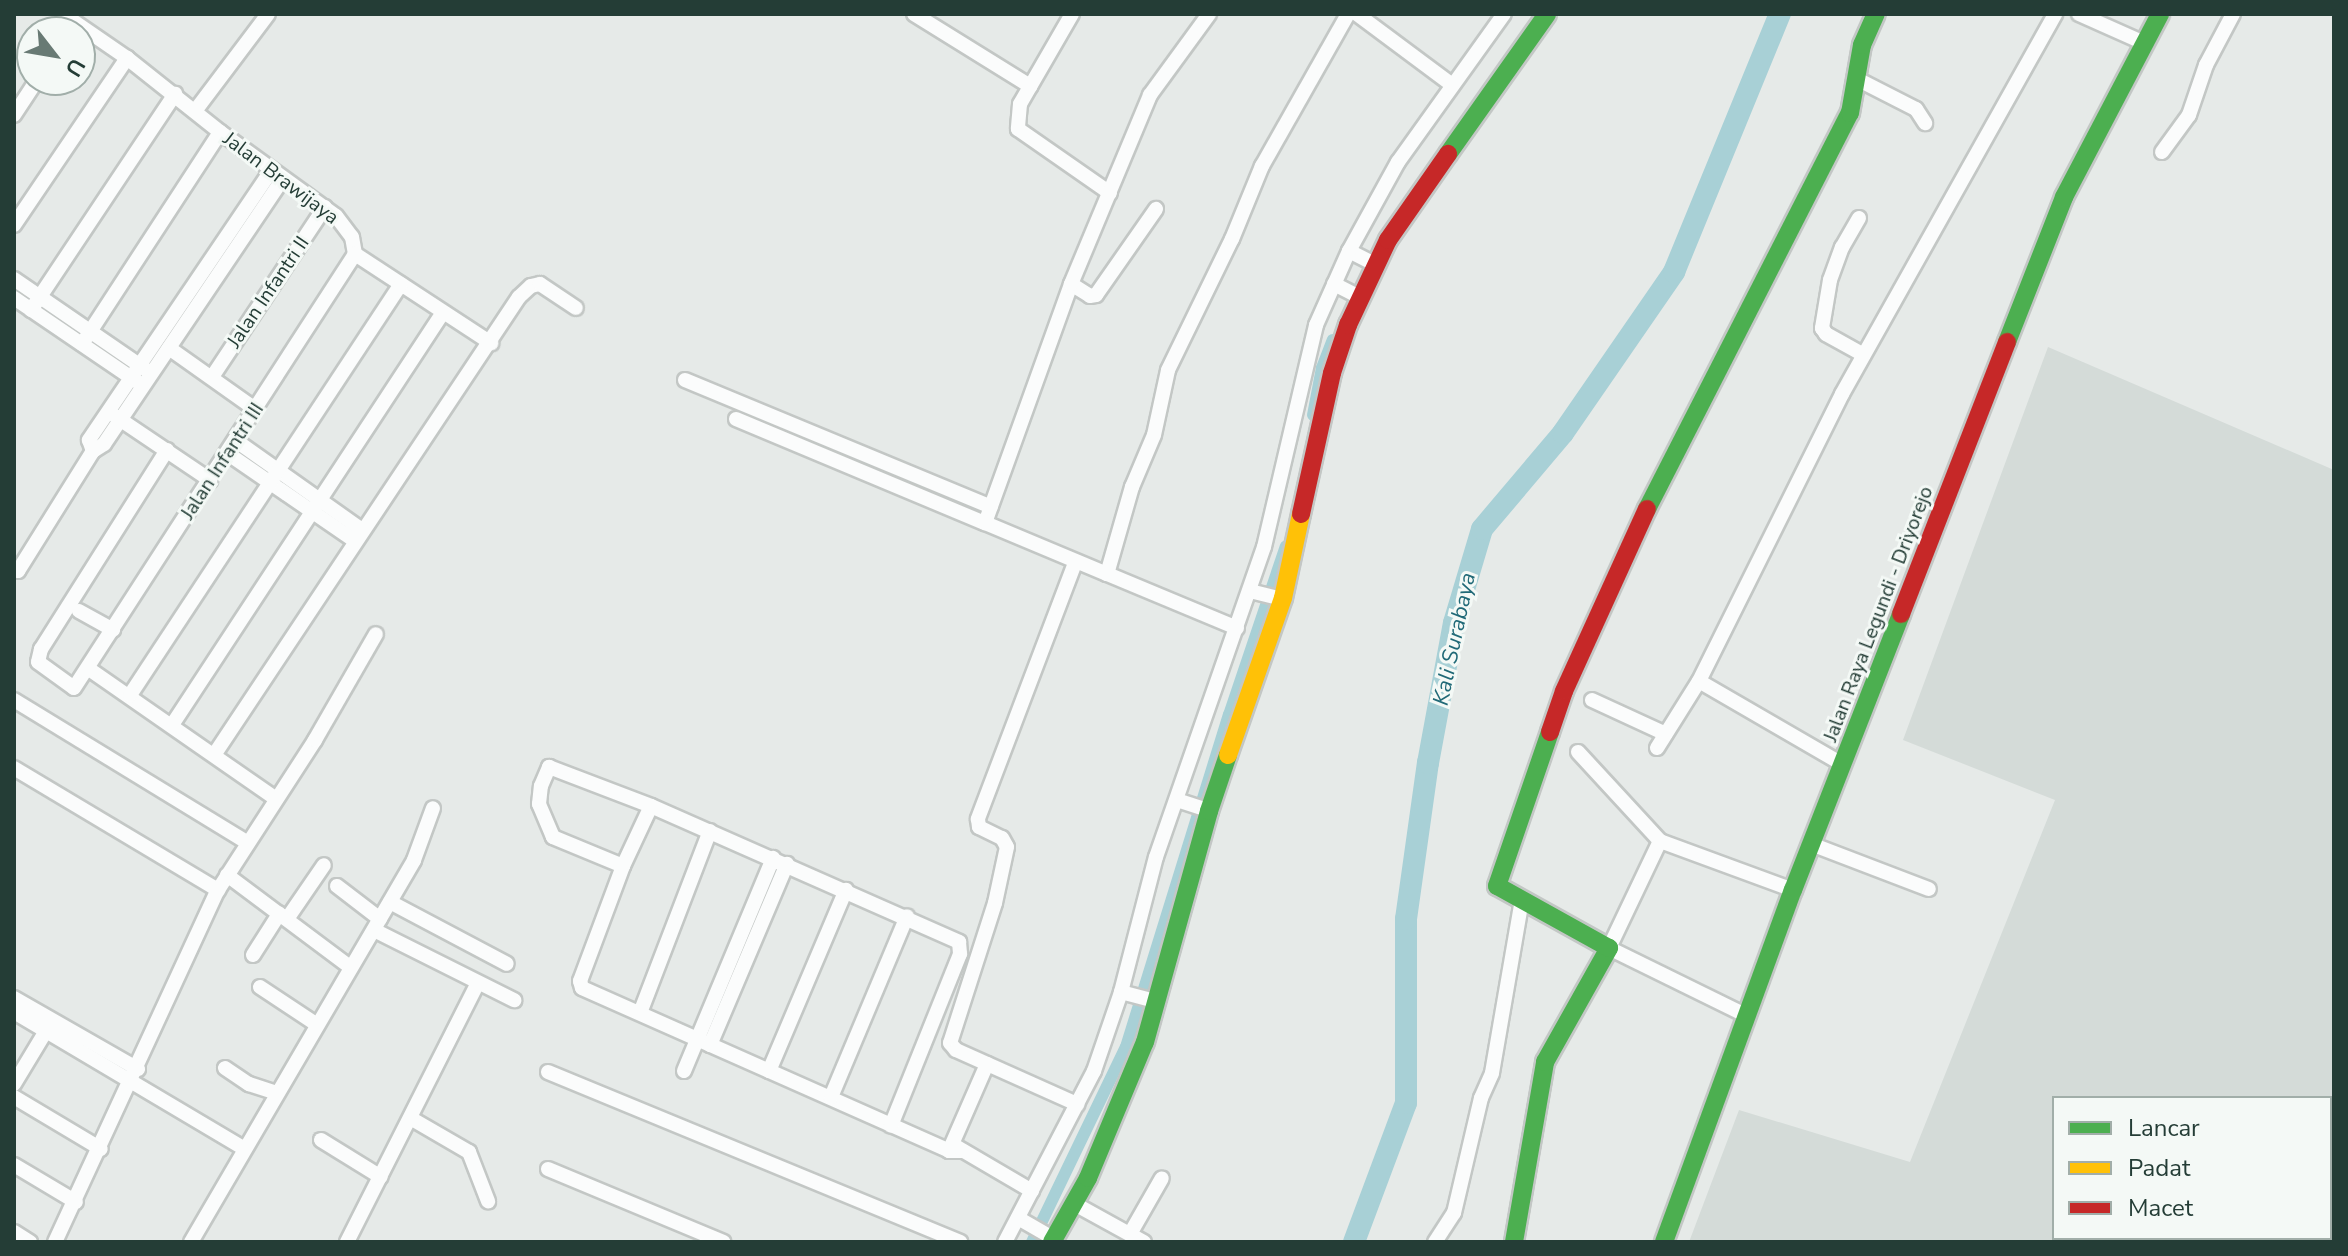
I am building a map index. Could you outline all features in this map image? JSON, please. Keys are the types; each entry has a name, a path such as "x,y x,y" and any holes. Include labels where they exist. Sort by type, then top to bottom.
{"street":[{"path":"195,111 268,14"},
{"path":"914,14 1030,86"},
{"path":"1072,14 1018,110 1019,131 1107,190"},
{"path":"985,523 1107,190 1150,95 1209,14"},
{"path":"1107,574 1132,487 1154,435 1168,370 1232,239 1262,166 1348,14"},
{"path":"1357,14 1451,84"},
{"path":"1504,14 1398,162 1351,252 1349,291 1343,337 1130,1081 1088,1178 1054,1240 1016,1227 1094,1071 1126,993 1156,857 1182,801 1237,628 1268,595 1274,508 1308,350 1349,291 1374,264 1414,201 1547,14"},
{"path":"1747,1016 1609,948 1497,886 1564,691 1652,499 1850,113 1862,45 1876,14"},
{"path":"1657,748 1699,681 1864,355 2055,14"},
{"path":"2079,14 2142,42"},
{"name":"Jalan Raya Legundi - Driyorejo","path":"1664,1242 1793,890 2064,197 2142,42 2160,14"},
{"path":"2162,152 2189,115 2206,65 2233,14"},
{"name":"Jalan Brawijaya","path":"96,39 127,58 277,175 325,207 345,226 352,237 355,254"},
{"path":"14,225 127,58"},
{"path":"1857,79 1916,109 1925,123"},
{"path":"31,310 175,94"},
{"path":"14,115 26,96"},
{"path":"82,344 220,132"},
{"path":"141,376 169,348 277,175"},
{"path":"14,568 18,571 93,451 104,444 114,416 277,175"},
{"name":"Jalan Infantri II","path":"212,377 325,207"},
{"path":"1071,284 1090,296 1096,295 1156,209"},
{"path":"1859,218 1842,247 1830,280 1822,329 1864,355"},
{"path":"1351,252 1374,264"},
{"path":"355,254 491,343"},
{"name":"Jalan Infantri III","path":"89,669 355,254"},
{"path":"14,279 90,331 141,376"},
{"path":"130,695 401,284"},
{"path":"214,755 519,297 535,284 550,289 576,308"},
{"path":"14,298 82,344 141,376"},
{"path":"172,725 443,313"},
{"path":"169,348 255,409"},
{"path":"685,380 991,507"},
{"path":"114,416 210,480"},
{"path":"736,419 1237,628"},
{"path":"231,447 358,535"},
{"path":"167,450 38,659 74,688 89,669 276,799"},
{"path":"1075,563 978,821 979,827 1002,838 1007,847 995,903 950,1043 956,1050 1077,1104"},
{"path":"79,611 113,630"},
{"path":"55,1242 101,1149 218,890 315,740 376,634"},
{"path":"1699,681 1842,764"},
{"path":"14,700 248,843"},
{"path":"1592,700 1666,734"},
{"path":"1578,752 1660,841 1793,890"},
{"path":"623,866 553,837 539,804 546,770 553,766 651,806 907,916 953,938 962,946 891,1122"},
{"path":"14,768 218,890"},
{"path":"1182,801 1208,810"},
{"path":"651,806 623,866 580,986 769,1071 955,1148 1032,1191"},
{"path":"191,1242 243,1148 418,853 433,808"},
{"path":"640,1013 710,831"},
{"path":"1514,1242 1545,1062 1609,948 1660,841"},
{"path":"1811,844 1929,889"},
{"path":"704,1042 773,858"},
{"path":"684,1071 704,1042 787,864"},
{"path":"253,955 324,865"},
{"path":"227,875 350,967"},
{"path":"337,886 377,924 462,975 514,1000"},
{"path":"769,1071 846,890"},
{"path":"1435,1242 1454,1213 1478,1111 1492,1073 1522,900"},
{"path":"390,902 507,964"},
{"path":"831,1097 907,916"},
{"path":"462,975 476,949"},
{"path":"347,1242 412,1119 478,983"},
{"path":"260,987 316,1024"},
{"path":"1126,993 1152,1000"},
{"path":"18,1007 46,1031 134,1076"},
{"path":"18,1007 134,1076 243,1148"},
{"path":"14,1084 46,1031"},
{"path":"955,1148 987,1064"},
{"path":"225,1068 249,1084 276,1093"},
{"path":"548,1072 960,1242"},
{"path":"14,1097 101,1149"},
{"path":"412,1119 469,1152 488,1201"},
{"path":"321,1140 381,1177"},
{"path":"14,1165 76,1202"},
{"path":"548,1169 723,1242"},
{"path":"1073,1203 1137,1238 1162,1178"},
{"path":"14,1232 30,1242"}],"shaded area":[{"path":"2048,347 2334,470 2334,1242 1689,1242 1739,1110 1910,1162 2055,800 1903,740"}],"waterway":[{"name":"Kali Surabaya","path":"1354,1242 1406,1103 1406,919 1428,763 1454,623 1482,529 1563,433 1674,272 1780,14"},
{"path":"1313,415 1322,368 1333,340"},
{"path":"1032,1242 1126,1047 1229,715 1286,546"}],"traffic: fast":[{"path":"1448,154 1547,14"},
{"path":"1647,509 1850,113 1862,45 1876,14"},
{"path":"2007,342 2064,197 2160,14"},
{"path":"1664,1242 1793,890 1901,614"},
{"path":"1514,1242 1545,1062 1609,948 1497,886 1550,732"},
{"path":"1052,1242 1088,1178 1145,1042 1209,811 1228,755"}],"traffic: slow":[{"path":"1228,755 1283,598 1301,514"}],"traffic: jam":[{"path":"1301,514 1332,373 1348,325 1388,240 1448,154"},
{"path":"1901,614 2007,342"},
{"path":"1550,732 1564,691 1647,509"}]}
